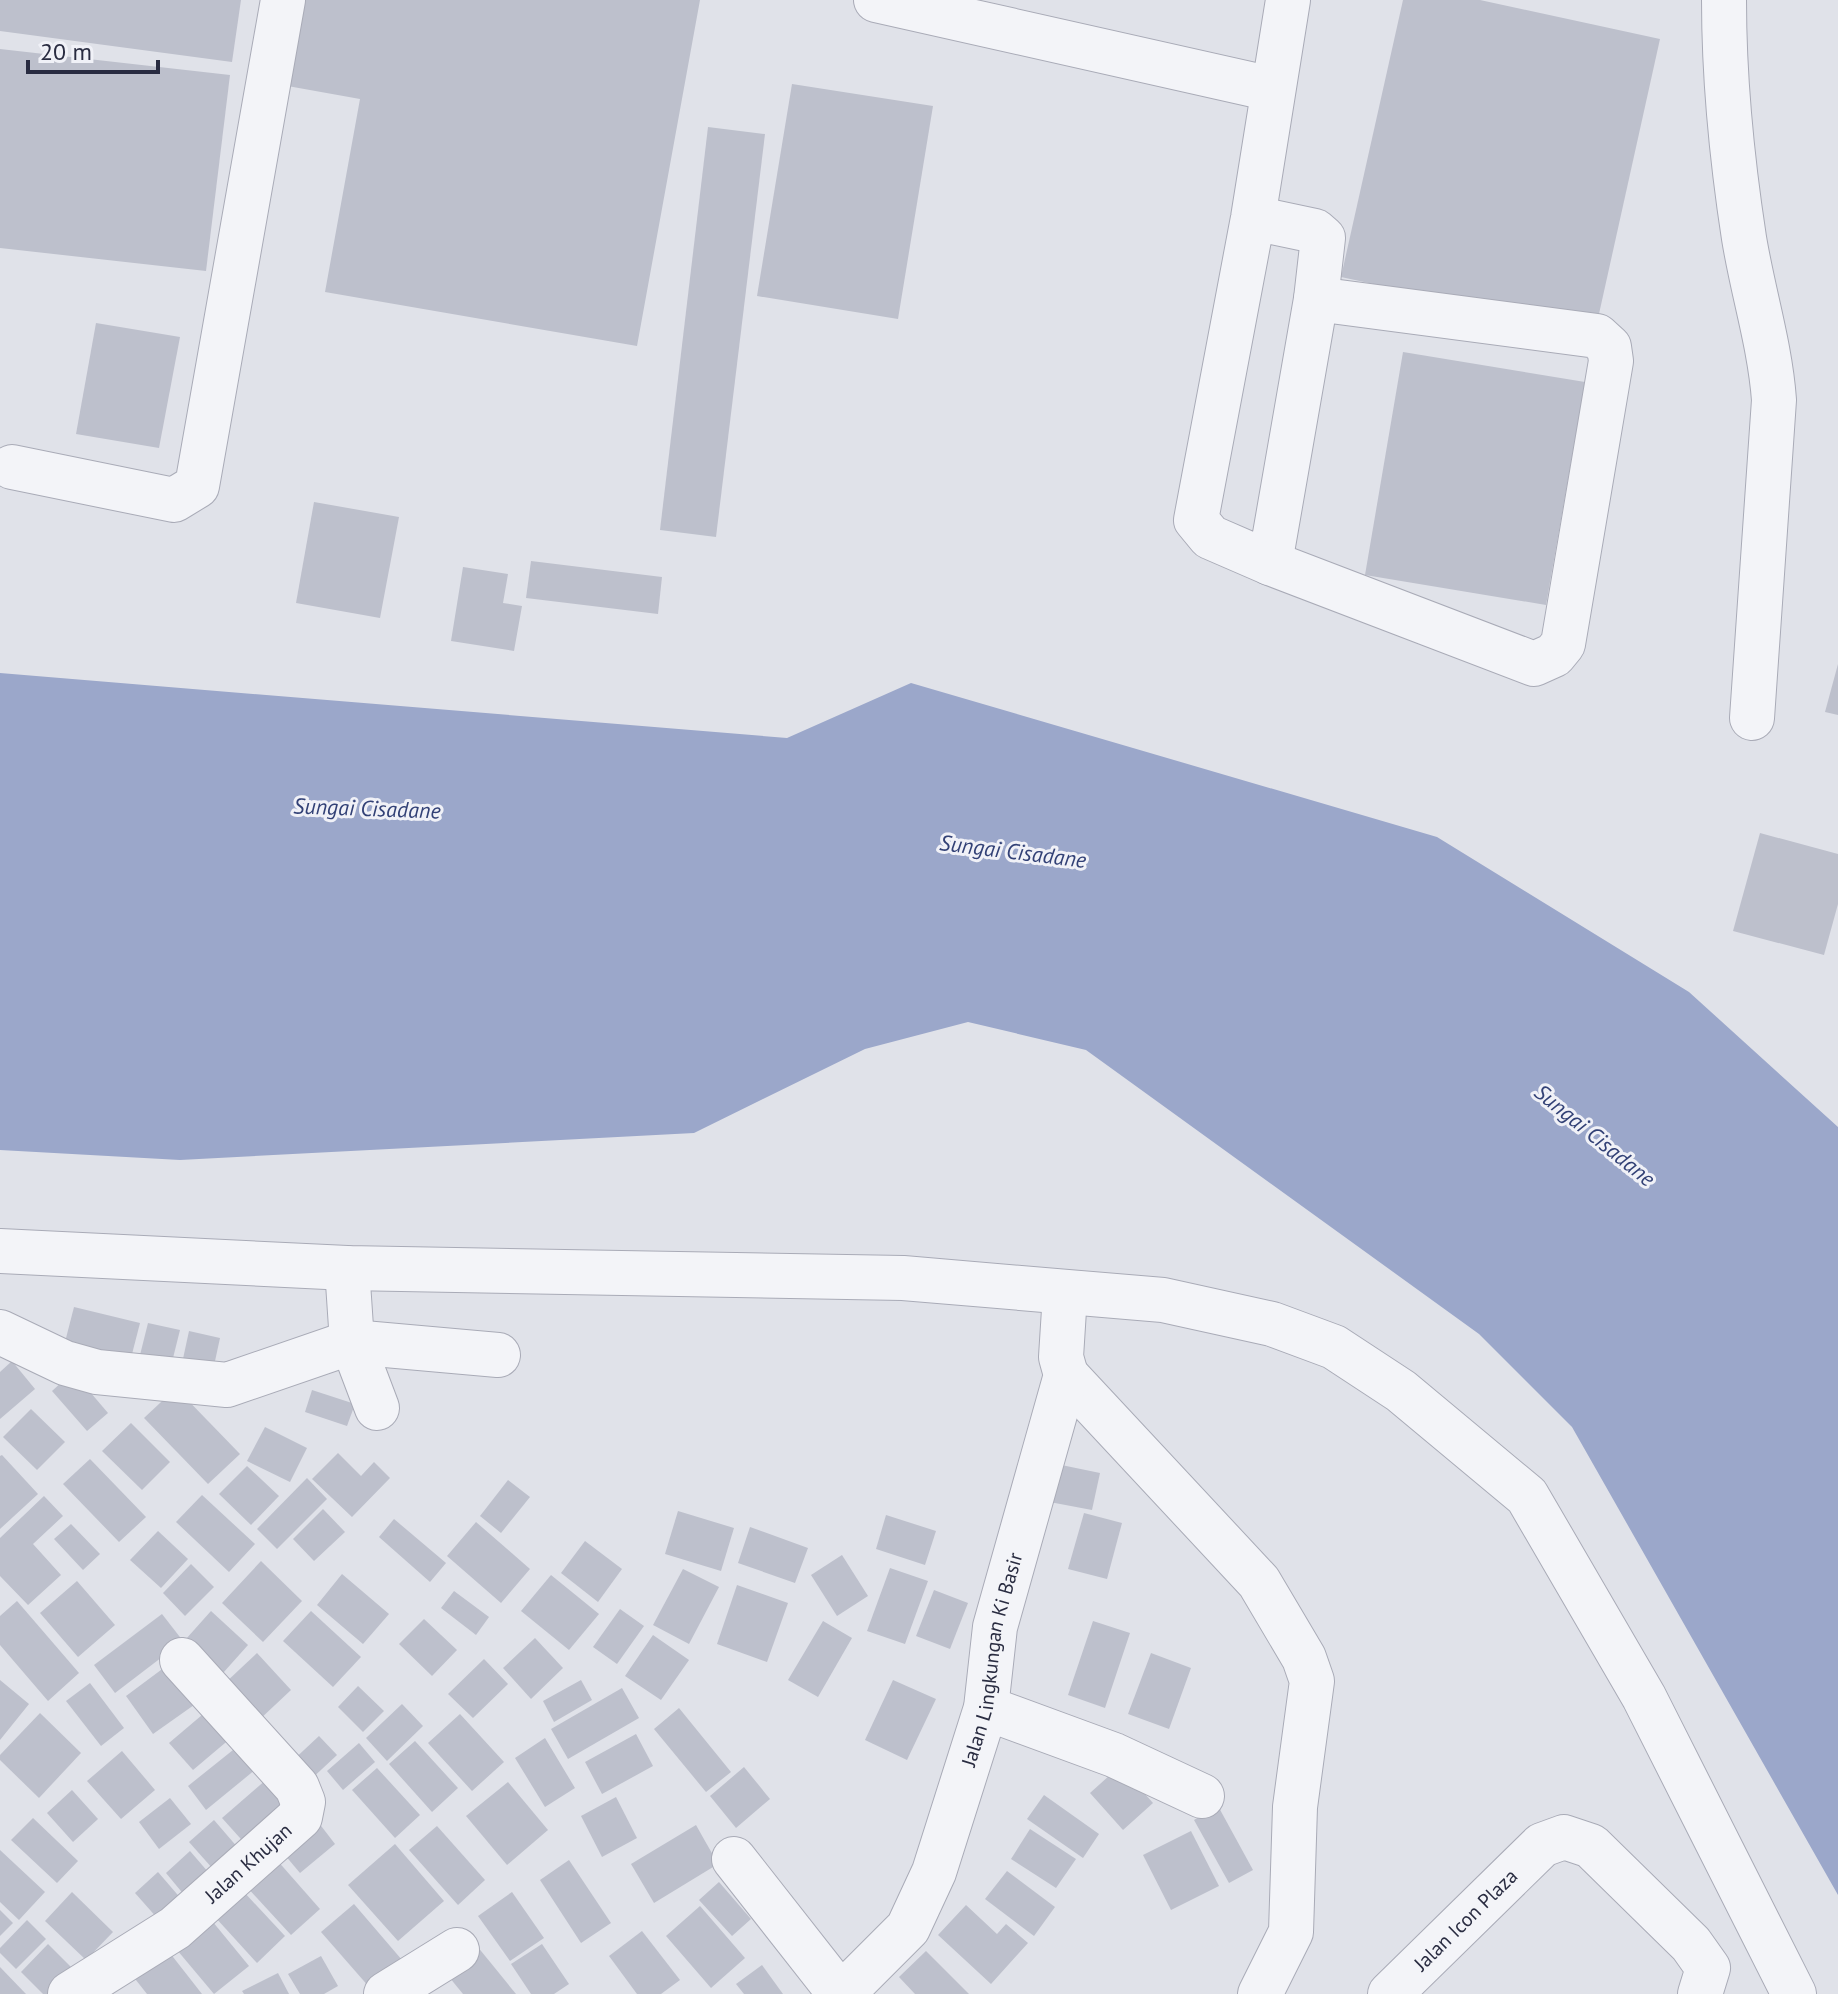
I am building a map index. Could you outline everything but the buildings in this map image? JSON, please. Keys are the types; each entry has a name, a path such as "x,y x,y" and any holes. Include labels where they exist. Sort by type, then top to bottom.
{"street":[{"path":"12,467 174,500 197,486 283,0"},
{"path":"876,0 1272,89"},
{"path":"1288,0 1253,218 1196,520 1210,537 1270,563 1534,664 1554,655 1563,644 1611,361 1606,342 1597,336 1316,299"},
{"path":"1724,0 1724,47 1744,237 1758,314 1771,357 1774,400 1752,718"},
{"path":"1253,218 1320,233 1323,244 1270,563"},
{"path":"0,1251 347,1268 903,1278 1163,1300 1272,1324 1334,1347 1401,1391 1527,1496 1644,1697 1794,1994"},
{"path":"347,1268 352,1342 377,1408"},
{"name":"Jalan Lingkungan Ki Basir","path":"841,1994 908,1928 934,1872 986,1708 995,1627 1066,1375 1061,1357 1065,1294"},
{"path":"0,1332 65,1363 97,1372 227,1385 352,1342 498,1355"},
{"path":"1066,1375 1259,1582 1304,1658 1312,1681 1295,1807 1291,1932 1269,1983 1260,1994"},
{"name":"Jalan Khujan","path":"70,1994 175,1928 300,1817 303,1802 297,1787 182,1660"},
{"path":"986,1708 1114,1755 1202,1796"},
{"name":"Jalan Icon Plaza","path":"1390,1994 1542,1845 1564,1837 1591,1846 1691,1944 1708,1968 1702,1992"},
{"path":"734,1859 841,1994"},
{"path":"386,1994 457,1950"}],"water":[{"name":"Sungai Cisadane","path":"0,673 787,738 911,683 1437,837 1689,992 1838,1127 1838,1895 1572,1427 1479,1334 1086,1050 968,1022 865,1049 694,1133 180,1160 0,1150"}]}
